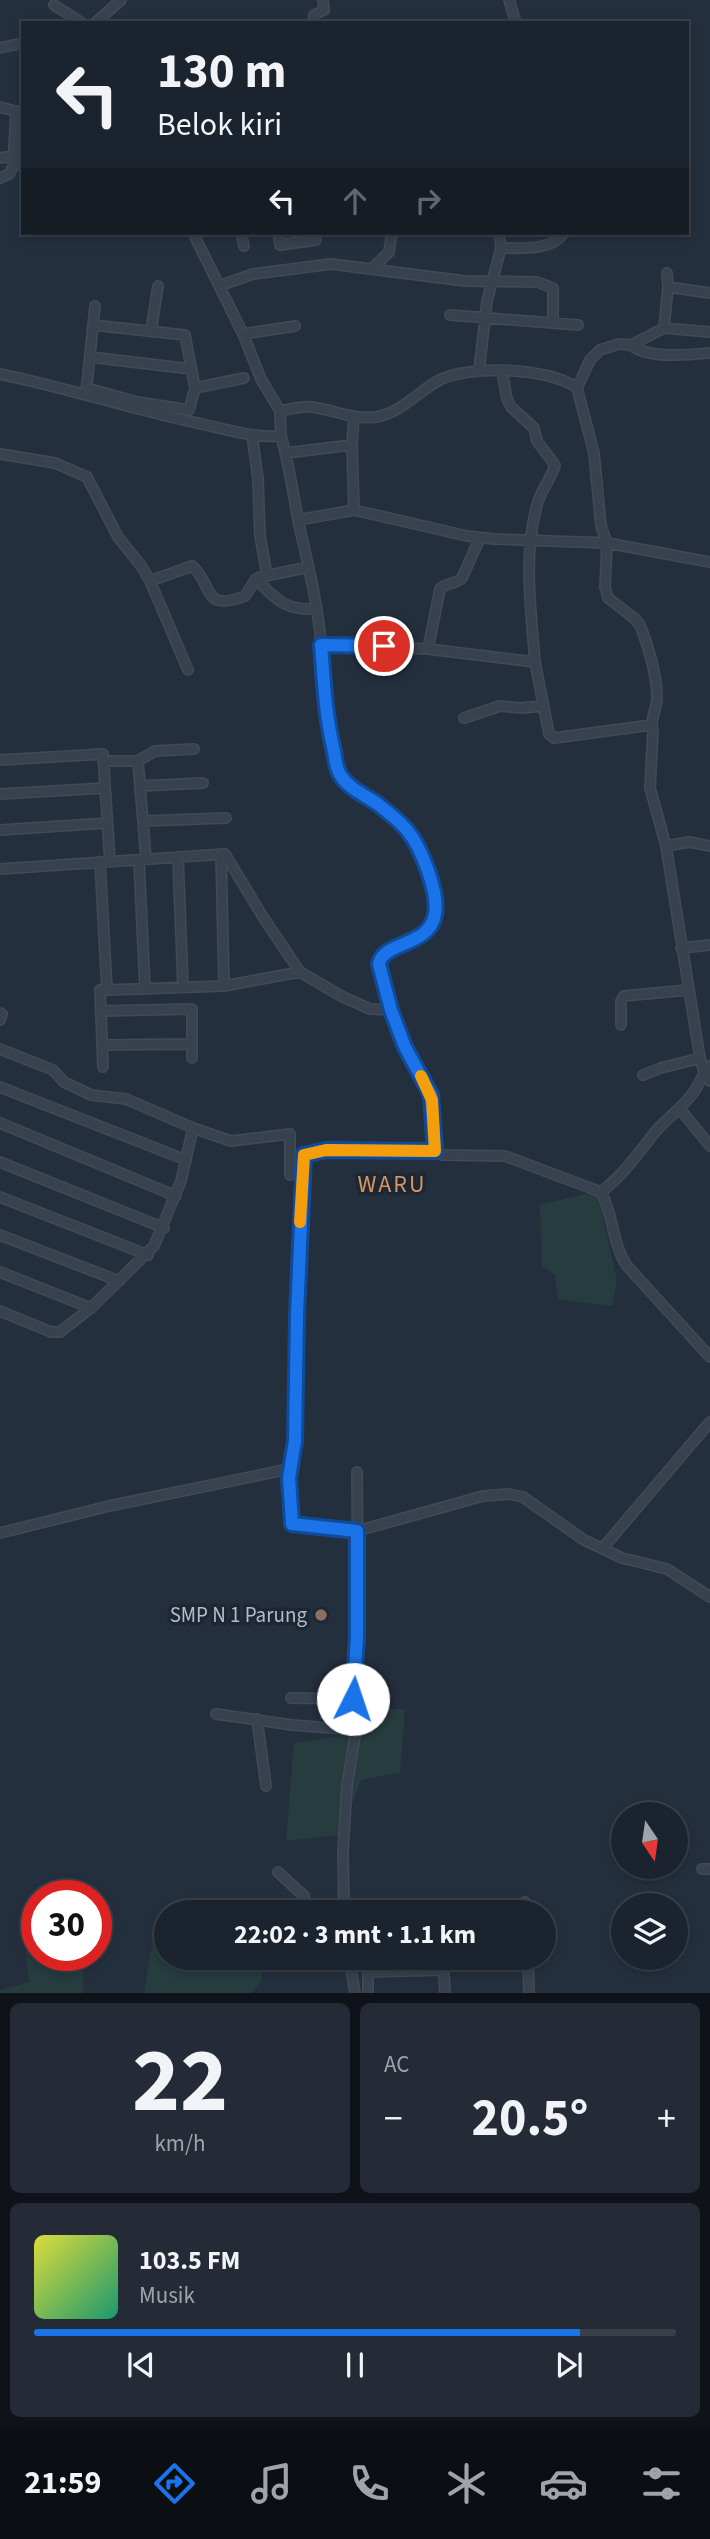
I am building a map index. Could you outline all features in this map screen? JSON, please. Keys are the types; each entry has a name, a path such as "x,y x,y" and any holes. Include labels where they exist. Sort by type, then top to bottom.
{"street":[{"path":"97,21 121,0"},
{"path":"313,21 315,13 324,10 323,0"},
{"path":"509,0 515,21"},
{"path":"54,5 79,21"},
{"path":"0,48 21,43"},
{"path":"0,107 19,112 18,143 12,156 11,172 0,177"},
{"path":"0,158 12,156"},
{"path":"12,156 21,165"},
{"path":"194,235 243,334 261,379 280,411 281,436 317,609 326,716 338,771 345,781 379,805 407,830 428,872 435,901 435,919 424,934 380,959 391,1010 405,1047 431,1095 435,1151"},
{"path":"241,235 244,246"},
{"path":"278,235 280,245 316,240 315,235"},
{"path":"372,269 389,252 393,235"},
{"path":"479,371 485,319 501,248 499,235"},
{"path":"501,248 544,245 562,235"},
{"path":"219,286 253,274 331,264 465,281 537,282 550,285 554,293 553,323"},
{"path":"664,328 667,273"},
{"path":"151,331 158,286"},
{"path":"668,288 710,293"},
{"path":"86,391 94,306"},
{"path":"450,315 578,325"},
{"path":"0,374 189,410 195,388 185,335 93,325"},
{"path":"243,334 295,326"},
{"path":"631,345 664,328 710,332"},
{"path":"710,353 671,355 619,344 600,350 590,360 577,388 594,453 601,526 607,543 604,563 605,594 640,625 655,681 657,697 650,725 653,731 650,788 666,846 700,1058 710,1081"},
{"path":"90,357 191,369"},
{"path":"280,411 309,406 354,416 381,416 401,408 438,381 457,373 479,371 557,376 577,388"},
{"path":"502,372 511,407 534,428 537,441 555,465 540,498 531,539 530,607 535,663 549,734 554,738 650,725"},
{"path":"195,388 244,378"},
{"path":"86,391 141,412 252,435 281,436"},
{"path":"354,416 354,510"},
{"path":"252,435 258,479 260,536 267,575"},
{"path":"286,453 352,445"},
{"path":"0,454 54,463 87,477 118,537 150,581 188,670"},
{"path":"298,520 354,510 480,538 607,543 710,562"},
{"path":"428,649 440,589 445,584 458,583 462,578 480,538"},
{"path":"150,581 192,566 198,572 208,594 219,600 245,596 256,579 309,567"},
{"path":"256,579 286,606 297,610 317,609"},
{"path":"321,645 428,649 535,663"},
{"path":"464,719 500,706 542,706"},
{"path":"104,761 138,761 155,751 194,749"},
{"path":"0,760 103,754 107,824 107,990"},
{"path":"138,761 143,821 145,989"},
{"path":"140,786 203,783"},
{"path":"0,794 106,788"},
{"path":"143,821 226,818"},
{"path":"0,830 107,824"},
{"path":"666,846 689,842 710,846"},
{"path":"221,854 224,986"},
{"path":"0,869 225,854 263,918 300,972 370,1009 391,1010"},
{"path":"178,857 183,987"},
{"path":"681,948 710,945"},
{"path":"103,1067 100,990 224,986 300,972"},
{"path":"621,1025 621,1001 624,996 688,990"},
{"path":"101,1010 192,1009 192,1058"},
{"path":"0,1013 0,1020"},
{"path":"102,1045 192,1044"},
{"path":"0,1049 53,1070 64,1082 91,1095 126,1099 231,1141 290,1134 290,1175"},
{"path":"643,1075 700,1058"},
{"path":"601,1192 625,1171 656,1131 680,1109 707,1069"},
{"path":"0,1087 186,1160"},
{"path":"680,1109 710,1146"},
{"path":"0,1123 176,1196"},
{"path":"0,1311 56,1333 64,1330 148,1255 164,1228 176,1196 193,1128"},
{"path":"710,1357 620,1256 614,1226 601,1192 505,1156 442,1155 435,1151 326,1150 304,1155 295,1441 289,1469 292,1524 357,1531 483,1496 509,1494 523,1497 584,1540 622,1558 667,1569 710,1597"},
{"path":"0,1161 164,1228"},
{"path":"0,1197 148,1255"},
{"path":"0,1235 119,1282"},
{"path":"0,1272 91,1308"},
{"path":"602,1549 710,1422"},
{"path":"0,1533 109,1506 289,1469"},
{"path":"344,1900 346,1807 356,1730 353,1699 357,1626 357,1472"},
{"path":"291,1698 353,1699"},
{"path":"216,1714 356,1730"},
{"path":"257,1720 267,1786"},
{"path":"278,1872 305,1900"},
{"path":"351,1970 355,1993"},
{"path":"368,1993 368,1972 444,1970 445,1993"},
{"path":"528,1970 529,1993"}],"green space":[{"path":"597,1191 617,1281 612,1306 558,1299 555,1275 542,1266 540,1205"},
{"path":"378,1709 405,1709 400,1772 361,1780 348,1815 347,1834 286,1841 294,1743 362,1733"},
{"path":"154,1930 154,1970 262,1970 262,1979 252,1993 144,1993"},
{"path":"28,1971 83,1971 83,1993 0,1993 0,1990 29,1982"}],"slow traffic":[{"path":"300,1222 304,1155 326,1150 435,1151 432,1100 421,1076"}],"place":[{"name":"SMP N 1 Parung","path":"321,1615"}],"district":[{"name":"WARU","path":"392,1184"}],"route":[{"path":"353,1699 358,1614 357,1531 292,1524 289,1469 295,1441 304,1155 326,1150 435,1151 431,1095 405,1047 391,1010 379,964 382,956 418,939 430,927 436,910 432,887 428,872 407,830 341,777 326,716 321,645 384,646"}]}
